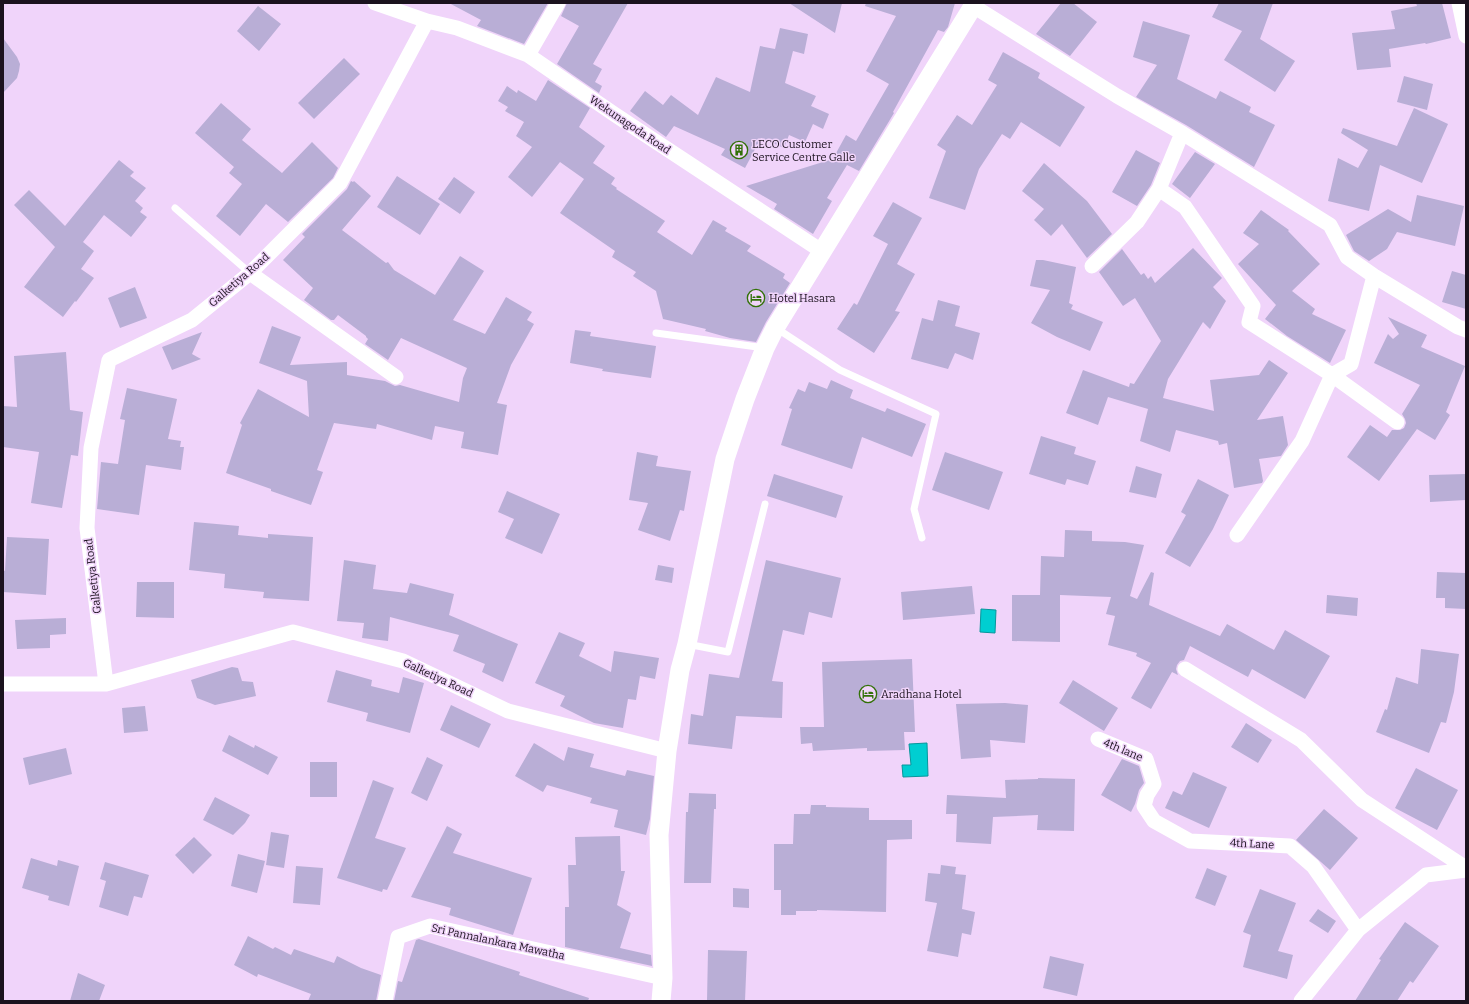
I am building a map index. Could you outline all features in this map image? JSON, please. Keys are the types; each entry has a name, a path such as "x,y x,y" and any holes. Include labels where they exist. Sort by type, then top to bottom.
{"street":[{"path":"375,3 396,10"},
{"path":"379,3 396,10"},
{"path":"528,55 558,3"},
{"path":"1459,3 1466,36"},
{"path":"661,1001 663,978 659,835 667,751 680,670 687,644 725,459 765,348 822,252 974,5 1117,96 1182,133 1330,226 1347,257 1374,276 1458,327 1466,330"},
{"name":"Wekunagoda Road","path":"396,10 427,21 457,28 528,55 822,252"},
{"name":"Galketiya Road","path":"427,21 340,184 250,273 192,320 109,360 91,448 87,528 106,684 293,632 403,661 508,711 667,751"},
{"path":"1092,266 1137,222 1159,189 1182,133"},
{"path":"1159,189 1186,207 1253,306 1249,322 1332,375 1397,422"},
{"path":"250,273 396,377"},
{"path":"1237,535 1302,442 1332,375 1351,364 1374,276"},
{"path":"1185,669 1301,740 1362,800 1466,869"},
{"path":"3,684 106,684"},
{"name":"4th lane","path":"1098,739 1146,759 1154,784"},
{"name":"4th Lane","path":"1154,784 1147,795 1144,806 1154,821 1190,841 1290,846 1313,866 1358,930"},
{"path":"1301,1001 1358,930 1426,875 1466,869"},
{"name":"Sri Pannalankara Mawatha","path":"385,1001 398,937 430,926 663,978"}],"lane":[{"path":"175,208 250,273"},
{"path":"776,328 840,370 936,414 914,510 922,538"},
{"path":"656,333 765,348"},
{"path":"687,644 728,652 765,504"}],"shaded area":[{"path":"981,609 996,610 995,633 980,632"},
{"path":"927,743 928,776 903,777 902,765 911,765 909,744"}],"building":[{"path":"449,3 548,3 524,44 477,26 481,20"},
{"path":"567,3 628,3 593,64 602,69 595,82 602,86 599,93 557,64 579,26 561,16"},
{"path":"789,3 842,3 835,33"},
{"path":"866,3 955,3 948,27 944,32 938,30 893,112 894,113 859,171 847,165 827,198 832,201 813,234 774,209 777,204 746,186 839,157 835,155 846,135 856,141 889,84 866,71 896,16 865,6"},
{"path":"1061,3 1073,3 1097,22 1070,56 1036,34"},
{"path":"1219,3 1273,3 1260,39 1295,61 1275,92 1224,60 1242,31 1212,17"},
{"path":"1416,3 1442,3 1451,38 1426,44 1389,49 1391,67 1357,70 1352,33 1395,29 1391,11 1417,6"},
{"path":"258,6 281,24 259,51 237,31"},
{"path":"1143,21 1190,35 1177,79 1216,99 1220,91 1251,107 1249,112 1275,125 1254,167 1186,125 1136,97 1157,65 1133,57"},
{"path":"780,28 808,34 804,54 793,51 785,83 816,96 811,106 829,114 823,129 813,124 805,142 789,135 784,148 761,138 745,168 721,155 725,149 674,126 666,137 630,111 645,91 663,105 671,95 698,115 716,77 750,92 760,46 775,49"},
{"path":"3,38 17,57 20,64 17,78 3,93"},
{"path":"1003,52 1040,73 1038,78 1085,107 1060,147 1021,122 1010,139 1002,134 979,169 965,210 929,198 946,151 937,145 957,115 972,125 997,85 988,80"},
{"path":"344,58 360,74 314,119 298,103"},
{"path":"1404,76 1433,84 1427,110 1397,102"},
{"path":"548,80 590,108 579,127 605,146 593,163 615,178 611,184 617,188 616,189 665,221 657,232 692,255 713,220 727,228 725,231 751,246 747,251 785,274 783,278 790,283 766,322 756,342 730,338 705,331 706,329 663,319 656,291 633,276 636,272 612,257 615,251 560,213 584,179 560,162 532,197 508,177 532,147 516,136 524,122 505,111 508,107 498,101 507,86 517,93 518,90 536,101"},
{"path":"221,103 251,129 242,140 282,173 312,142 338,168 333,178 288,222 266,204 240,236 216,216 242,184 229,173 234,167 195,133"},
{"path":"1414,108 1448,124 1422,183 1380,165 1369,211 1328,201 1338,158 1358,168 1368,150 1341,133 1343,128 1397,146"},
{"path":"1136,150 1160,163 1151,185 1137,206 1112,192"},
{"path":"1195,152 1215,164 1190,198 1172,184"},
{"path":"119,160 134,172 130,176 146,188 135,201 143,208 140,212 147,217 131,237 104,215 83,242 94,251 81,269 94,278 63,317 24,287 55,247 14,205 29,190 65,226"},
{"path":"1044,163 1087,201 1112,234 1087,258 1062,224 1051,236 1034,220 1044,209 1022,191"},
{"path":"397,176 440,204 420,235 377,207"},
{"path":"454,177 475,192 460,214 438,199"},
{"path":"351,181 354,181 371,196 342,230 386,263 388,262 394,270 435,295 460,256 484,271 453,320 485,334 506,297 532,312 527,320 534,324 511,365 497,403 507,405 498,455 461,448 464,432 435,426 432,440 377,424 376,429 334,423 317,470 323,472 311,505 226,473 242,425 240,423 258,389 309,417 307,381 259,363 272,326 301,337 290,365 347,362 347,375 385,381 395,386 400,385 459,402 463,378 467,368 401,338 388,360 365,344 368,339 366,336 338,315 334,320 331,320 304,300 313,288 283,260 305,237 302,234 347,189"},
{"path":"1417,195 1464,206 1455,246 1397,232 1387,249 1369,261 1354,251 1346,235 1388,209 1411,222"},
{"path":"893,202 922,218 897,264 915,274 895,311 900,312 874,353 837,329 854,303 857,305 888,244 873,236"},
{"path":"1261,210 1289,230 1288,231 1320,264 1292,291 1315,309 1312,314 1346,330 1330,363 1287,336 1265,319 1276,305 1238,264 1259,244 1243,233"},
{"path":"1193,248 1222,278 1213,287 1226,301 1210,329 1203,322 1168,379 1163,398 1214,411 1210,380 1259,375 1269,360 1288,373 1257,420 1283,416 1288,445 1281,456 1259,459 1263,481 1262,483 1234,488 1227,443 1219,445 1218,441 1176,430 1170,452 1140,441 1148,409 1108,397 1098,425 1066,413 1083,370 1129,387 1130,383 1134,384 1161,341 1135,298 1123,306 1099,272 1122,249 1141,275 1144,273 1148,279 1151,276 1155,283"},
{"path":"1036,260 1043,260 1076,267 1069,303 1073,305 1071,309 1103,322 1090,351 1057,337 1031,323 1050,290 1030,286"},
{"path":"1452,271 1466,275 1466,309 1442,302"},
{"path":"135,287 147,318 120,328 108,298"},
{"path":"938,300 960,306 955,326 980,333 973,360 955,353 948,369 911,359 922,318 933,321"},
{"path":"1388,317 1427,335 1421,347 1465,366 1446,412 1450,415 1435,440 1417,429 1379,481 1347,457 1370,425 1387,437 1392,430 1400,430 1404,428 1406,423 1402,414 1420,385 1374,363 1388,334 1393,339 1399,334"},
{"path":"575,330 591,332 590,336 656,346 651,378 602,371 603,369 570,363"},
{"path":"202,332 192,354 201,359 172,370 162,347"},
{"path":"66,352 70,410 83,412 78,456 71,455 62,508 31,503 39,452 3,447 3,406 17,407 14,356"},
{"path":"831,380 853,390 850,398 885,412 887,408 926,424 912,457 862,437 852,469 781,445 792,409 789,408 798,389 805,392 809,382 827,389"},
{"path":"127,388 177,399 168,439 181,441 180,447 184,447 181,470 146,465 139,515 97,509 101,462 118,464 125,420 120,419"},
{"path":"1041,436 1076,447 1074,454 1096,461 1088,485 1067,479 1065,485 1029,474"},
{"path":"637,452 658,456 656,466 691,471 684,511 680,510 670,541 638,530 648,503 629,500"},
{"path":"945,452 1003,472 989,510 932,490"},
{"path":"1136,466 1162,474 1156,498 1129,492"},
{"path":"774,474 843,496 836,518 767,496"},
{"path":"1466,474 1466,500 1430,502 1429,475"},
{"path":"1198,479 1229,495 1213,529 1190,567 1165,553 1186,515 1181,512"},
{"path":"507,491 560,514 542,554 505,538 514,519 498,512"},
{"path":"194,522 239,526 238,535 268,538 268,534 313,537 309,601 263,598 264,592 224,588 225,574 189,570"},
{"path":"1065,530 1092,531 1092,541 1125,542 1144,545 1130,596 1137,599 1151,572 1154,573 1149,605 1220,636 1227,624 1274,650 1285,630 1330,656 1305,699 1252,669 1248,677 1190,646 1184,660 1180,661 1177,665 1176,669 1178,675 1172,672 1151,709 1131,698 1151,663 1136,656 1137,653 1108,645 1115,616 1106,614 1111,597 1060,595 1060,642 1012,641 1012,595 1040,595 1041,556 1064,557"},
{"path":"7,537 49,539 46,595 3,592 3,570 5,571"},
{"path":"344,560 376,565 373,589 407,593 410,583 454,594 449,615 518,644 503,682 482,672 485,664 453,651 459,635 390,617 388,641 362,638 364,623 337,621"},
{"path":"766,560 841,578 832,618 809,612 804,635 783,630 772,681 783,682 782,718 736,716 732,749 688,744 691,714 703,716 709,674 739,678"},
{"path":"658,565 674,568 672,583 655,580"},
{"path":"1437,572 1466,573 1466,609 1445,608 1445,598 1436,598"},
{"path":"137,582 174,582 174,618 136,617"},
{"path":"972,586 975,614 903,620 901,592"},
{"path":"1327,595 1358,598 1357,616 1326,613"},
{"path":"66,618 66,634 50,635 50,648 17,649 15,620"},
{"path":"559,632 585,643 579,656 611,672 614,651 659,658 655,679 640,676 636,700 628,699 623,728 594,723 560,706 565,696 535,683"},
{"path":"1421,649 1459,654 1454,692 1446,723 1441,722 1429,753 1376,732 1385,709 1387,710 1396,677 1418,684"},
{"name":"Aradhana Hotel","path":"912,659 915,732 904,732 905,750 867,751 867,748 813,751 812,743 801,744 800,727 824,727 822,662"},
{"path":"232,667 238,668 242,681 253,682 256,696 215,705 197,698 191,680"},
{"path":"336,670 372,680 371,686 399,693 403,677 424,683 410,733 366,721 368,713 327,702"},
{"path":"1073,680 1118,708 1104,731 1059,703"},
{"path":"1005,703 1028,705 1025,743 990,740 991,757 961,759 956,704"},
{"path":"451,705 491,724 479,748 440,730"},
{"path":"145,706 148,731 124,733 122,708"},
{"path":"1246,723 1272,740 1258,763 1231,747"},
{"path":"229,735 254,748 255,745 278,757 268,775 222,751"},
{"path":"534,743 564,761 568,747 594,754 590,767 625,776 627,770 654,776 650,819 646,835 614,827 618,810 590,803 592,798 547,785 543,792 515,776"},
{"path":"66,748 72,774 29,785 23,758"},
{"path":"427,757 443,765 427,801 411,793"},
{"path":"1122,759 1139,766 1144,783 1139,790 1131,812 1101,795"},
{"path":"310,762 337,762 337,797 310,797"},
{"path":"1416,768 1458,790 1437,830 1395,808"},
{"path":"1193,772 1227,787 1209,828 1165,808 1173,791 1182,795"},
{"path":"1038,778 1075,779 1074,831 1037,830 1038,815 993,817 991,844 956,842 957,814 946,814 947,795 1006,798 1005,780"},
{"path":"373,780 394,788 375,838 406,848 387,890 383,889 382,892 337,878"},
{"path":"689,793 716,794 711,883 684,883 686,812 688,812"},
{"path":"215,797 250,815 245,823 233,835 203,820"},
{"path":"811,805 826,805 826,807 869,808 869,820 912,820 912,839 887,840 886,912 817,910 796,911 796,915 781,915 781,890 774,890 774,844 793,844 794,814 810,814"},
{"path":"1324,809 1358,838 1330,870 1296,840"},
{"path":"447,826 462,834 453,853 532,878 513,935 449,915 451,908 411,897"},
{"path":"271,832 289,835 284,868 266,865"},
{"path":"620,836 621,871 625,871 617,905 631,913 620,948 651,955 652,966 565,947 565,907 569,907 568,865 576,865 575,837"},
{"path":"194,837 212,855 193,874 175,855"},
{"path":"238,854 265,861 257,893 231,886"},
{"path":"31,858 57,866 58,860 79,866 69,906 48,900 49,896 22,888"},
{"path":"105,862 149,875 142,898 134,896 128,916 99,907 106,881 100,879"},
{"path":"941,865 956,867 955,874 966,875 962,909 975,912 971,935 962,933 958,957 927,951 937,903 925,901 928,873 940,874"},
{"path":"296,866 323,868 320,905 293,903"},
{"path":"1207,868 1227,876 1215,906 1195,898"},
{"path":"733,888 749,889 749,908 733,907"},
{"path":"1260,889 1296,903 1278,951 1293,955 1287,979 1243,967 1251,935 1243,932"},
{"path":"1318,909 1336,921 1328,933 1309,921"},
{"path":"1405,922 1439,946 1413,983 1410,981 1397,1001 1355,1001 1381,960 1379,959"},
{"path":"248,936 273,949 275,947 291,955 294,949 334,963 337,956 361,968 381,975 376,1001 308,1001 311,994 258,974 257,977 234,965"},
{"path":"419,939 520,972 519,975 589,998 588,1001 394,1001 398,981 402,982 416,940"},
{"path":"708,950 747,951 745,1001 707,1001"},
{"path":"1050,956 1084,964 1077,996 1043,988"},
{"path":"78,973 105,985 99,1001 70,1001"}],"place":[{"name":"LECO Customer Service Centre Galle","path":"739,150"},
{"name":"Hotel Hasara","path":"756,298"},
{"name":"Aradhana Hotel","path":"868,694"}]}
